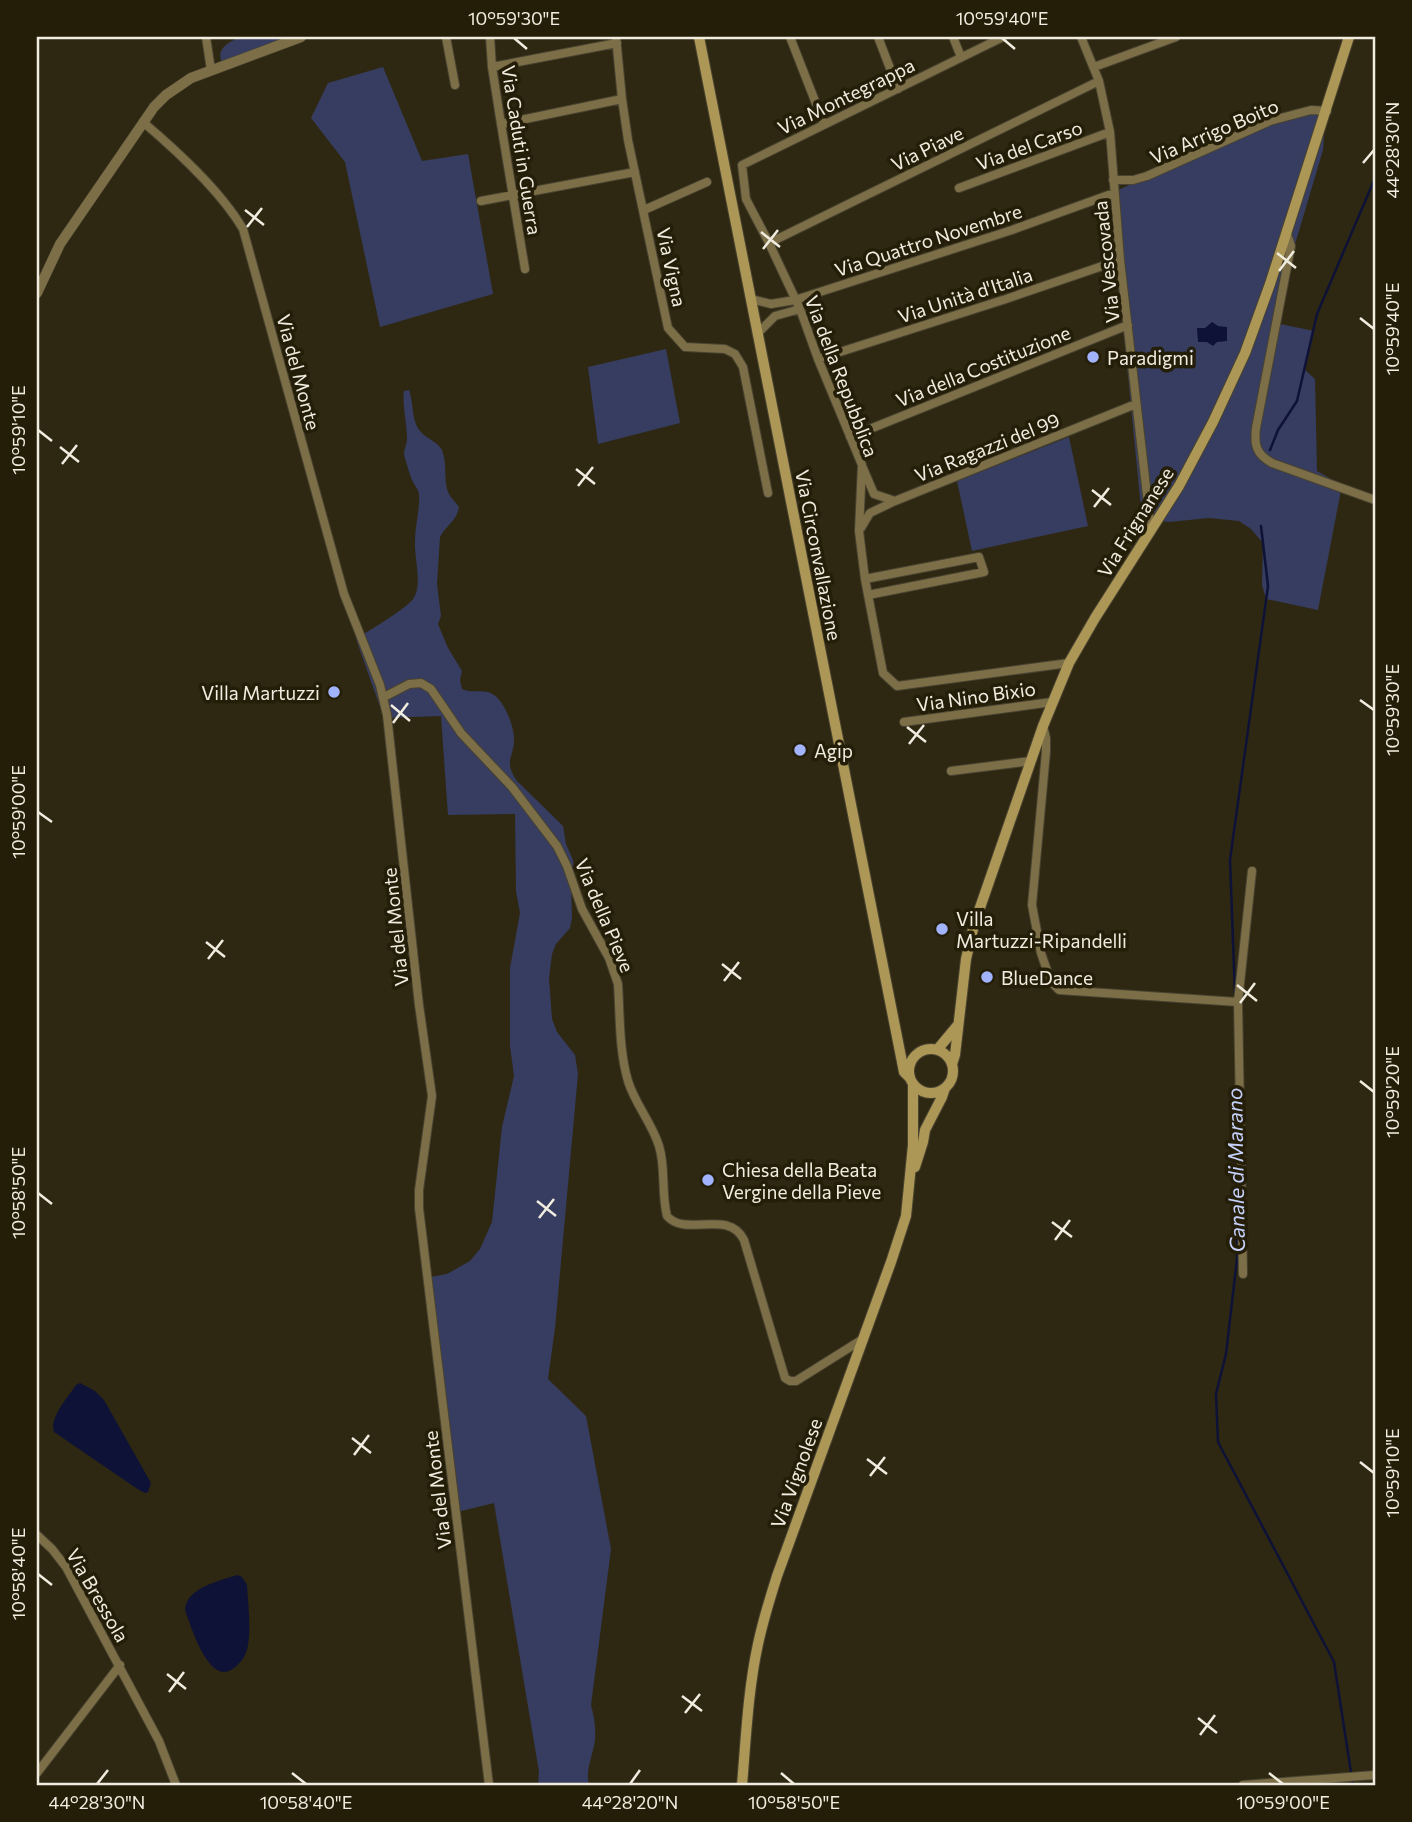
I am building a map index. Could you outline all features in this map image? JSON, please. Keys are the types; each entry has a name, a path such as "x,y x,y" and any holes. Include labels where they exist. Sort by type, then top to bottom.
{"main road":[{"name":"Via Circonvallazione","path":"699,37 904,1072 912,1081 913,1145 910,1180"},
{"name":"Via Frignanese","path":"952,1064 966,959 974,925 1052,702 1069,663 1095,618 1191,466 1233,381 1259,319 1349,37"},
{"path":"937,1050 957,1026"},
{"path":"899,1045 911,1057 925,1050 937,1050 949,1058 952,1064 952,1078 925,1130 919,1158 910,1180"},
{"path":"915,1056 909,1070 918,1089 930,1093 946,1088"},
{"name":"Via Vignolese","path":"742,1785 751,1690 765,1617 777,1576 899,1240 906,1216 910,1180"}],"street":[{"path":"206,37 211,70"},
{"path":"37,293 60,244 143,122 166,95 191,78 301,37"},
{"path":"446,37 455,85"},
{"name":"Via Caduti in Guerra","path":"490,37 492,67 525,269"},
{"path":"790,37 824,124"},
{"path":"878,37 898,89"},
{"path":"953,37 961,57"},
{"name":"Via Montegrappa","path":"742,166 1003,37"},
{"name":"Via Vescovada","path":"1081,37 1099,81 1110,132 1114,193 1151,530"},
{"path":"1094,67 1176,37"},
{"path":"492,67 617,40"},
{"name":"Via Vigna","path":"617,40 622,99 668,328 685,347 725,349 734,354 743,367 768,493"},
{"name":"Via Piave","path":"769,243 1099,81"},
{"path":"501,124 622,99"},
{"name":"Via Arrigo Boito","path":"1113,180 1133,180 1147,176 1278,118 1311,110 1327,111"},
{"name":"Via del Monte","path":"143,122 217,194 243,229 344,594 384,697 432,1096 419,1190 420,1221 489,1785"},
{"name":"Via del Carso","path":"959,187 1110,132"},
{"name":"Via della Repubblica","path":"742,166 746,199 800,309 862,466 859,531 883,673 897,685 1069,663"},
{"path":"481,201 635,172"},
{"path":"644,210 707,182"},
{"name":"Via Quattro Novembre","path":"751,299 771,304 795,300 1012,230 1114,193"},
{"path":"1286,231 1291,246 1255,445 1257,451 1266,459 1283,468 1375,500"},
{"name":"Via Unità d'Italia","path":"818,359 1121,260"},
{"path":"757,334 775,316 800,309"},
{"name":"Via della Costituzione","path":"850,437 1128,325"},
{"name":"Via Ragazzi del 99","path":"859,531 870,513 895,501 1136,404"},
{"path":"862,466 874,494 895,501"},
{"path":"865,579 979,556 984,572 868,595"},
{"name":"Via della Pieve","path":"384,697 409,684 421,683 431,689 461,733 512,788 557,846 582,909 616,974 628,1079 659,1146 667,1216 676,1223 727,1225 739,1231 785,1378 793,1381 800,1379 863,1339"},
{"name":"Via Nino Bixio","path":"904,722 1052,702"},
{"path":"1043,726 1046,752 1032,905 1041,953 1053,986 1059,990 1235,1002"},
{"path":"951,771 1031,761"},
{"path":"1243,1274 1235,1002 1252,871"},
{"name":"Via Bressola","path":"37,1535 66,1567 159,1741 176,1785"},
{"name":"Via Bressola","path":"37,1773 120,1665"},
{"path":"1243,1785 1375,1775"}],"shaded area":[{"path":"240,37 290,37 223,64 220,54 222,50"},
{"path":"383,67 422,161 468,154 493,294 380,327 345,162 311,118 328,83"},
{"path":"1305,107 1326,109 1323,150 1293,251 1280,324 1314,331 1305,370 1315,379 1317,471 1342,485 1318,610 1266,599 1262,585 1263,543 1251,529 1239,521 1209,518 1169,522 1142,518 1110,194 1274,117"},
{"path":"1212,322 1227,327 1227,341 1217,342 1213,346 1207,342 1198,342 1197,328 1205,328"},
{"path":"666,349 680,423 598,444 588,367"},
{"path":"409,390 418,428 442,450 447,489 459,507 456,516 440,537 437,584 441,616 438,624 462,671 462,689 490,693 505,709 514,734 510,764 513,774 563,826 566,844 573,860 570,928 556,944 549,978 552,1019 557,1032 575,1055 578,1074 548,1379 586,1416 611,1549 591,1705 595,1736 589,1785 538,1785 539,1772 494,1503 453,1513 430,1277 447,1274 470,1261 480,1249 492,1222 502,1127 514,1076 510,1046 510,968 520,913 516,891 515,814 448,815 441,716 384,718 356,639 395,614 413,599 416,593 415,541 419,494 404,454 407,439 404,391"},
{"path":"1069,437 1088,526 972,551 957,481"},
{"path":"80,1383 95,1391 104,1400 151,1483 148,1492 139,1490 54,1432 57,1414 64,1401"},
{"path":"237,1575 242,1577 247,1585 248,1645 239,1664 225,1672 217,1670 209,1663 185,1610 187,1602 197,1591"}],"waterway":[{"name":"Canale di Marano","path":"1270,450 1278,430 1297,401 1317,314 1375,178"},
{"name":"Canale di Marano","path":"1235,995 1230,860 1268,586 1261,526"},
{"name":"Canale di Marano","path":"1236,1106 1237,1259 1226,1354 1216,1394 1218,1442 1334,1662 1353,1785"}],"place":[{"name":"Paradigmi","path":"1093,357"},
{"name":"Villa Martuzzi","path":"334,692"},
{"name":"Agip","path":"800,750"},
{"name":"Villa Martuzzi-Ripandelli","path":"942,929"},
{"name":"BlueDance","path":"987,977"},
{"name":"Chiesa della Beata Vergine della Pieve","path":"708,1180"}]}
